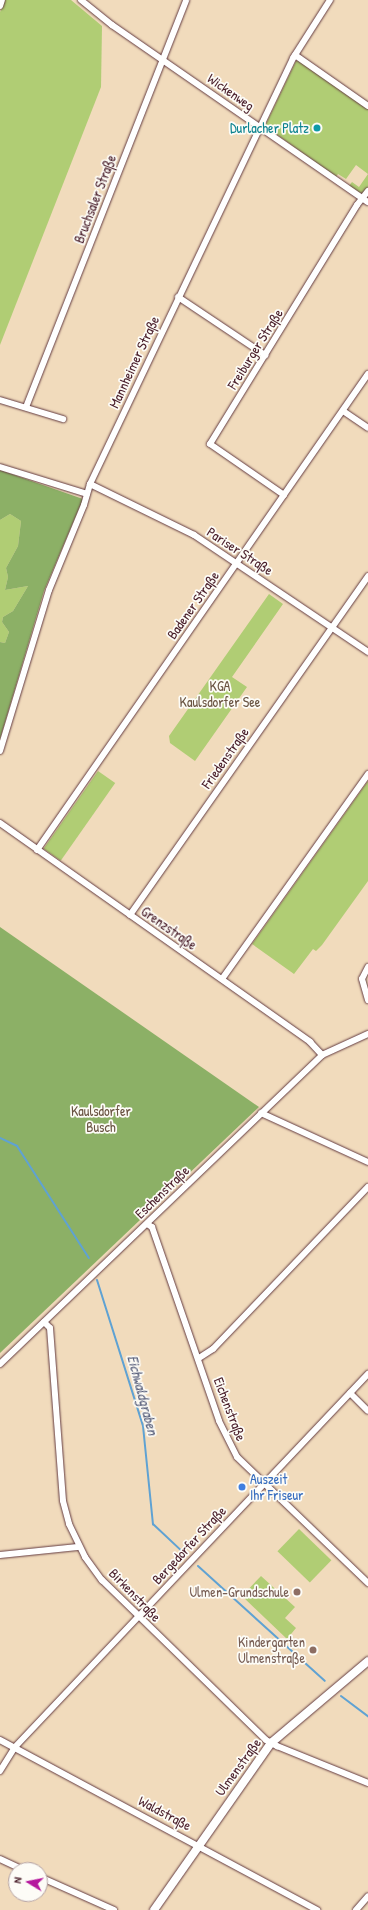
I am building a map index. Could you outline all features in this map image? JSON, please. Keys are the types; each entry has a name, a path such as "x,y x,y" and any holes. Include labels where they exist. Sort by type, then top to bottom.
{"street":[{"path":"0,6 2,0"},
{"name":"Wickenweg","path":"81,0 112,25 162,58 365,200"},
{"name":"Bruchsaler Straße","path":"26,407 186,0"},
{"name":"Mannheimer Straße","path":"0,751 49,590 90,484 259,126 295,55 330,0"},
{"path":"295,55 368,106"},
{"name":"Freiburger Straße","path":"284,495 210,444 265,355 365,200 368,191"},
{"path":"178,297 265,355"},
{"name":"Badener Straße","path":"37,850 368,374"},
{"path":"0,400 63,420"},
{"path":"343,410 368,428"},
{"path":"0,467 87,494"},
{"name":"Pariser Straße","path":"90,484 194,535 237,562 368,652"},
{"name":"Friedenstraße","path":"130,915 368,576"},
{"path":"222,980 368,774"},
{"name":"Grenzstraße","path":"0,823 310,1042 322,1055"},
{"path":"368,967 362,979 368,1000"},
{"name":"Eschenstraße","path":"0,1364 322,1055 368,1034"},
{"path":"261,1113 368,1162"},
{"path":"199,1358 213,1349 368,1187"},
{"name":"Eichenstraße","path":"147,1224 152,1227 230,1446 237,1457 264,1484 368,1583"},
{"name":"Birkenstraße","path":"44,1322 50,1328 63,1501 69,1524 78,1547 102,1580 271,1743 368,1783"},
{"name":"Bergedorfer Straße","path":"0,1771 15,1747 368,1374"},
{"path":"350,1393 368,1410"},
{"path":"0,1555 78,1547"},
{"name":"Ulmenstraße","path":"154,1910 271,1743 368,1661"},
{"name":"Waldstraße","path":"0,1740 199,1845 317,1910"},
{"path":"48,1881 114,1910"},
{"path":"356,1910 368,1896"}],"green space":[{"path":"5,0 71,0 102,26 101,87 0,345 0,12"},
{"name":"Durlacher Platz","path":"296,61 300,61 368,108 368,174 356,165 346,179 338,174 336,177 265,126"},
{"path":"368,174 368,188 365,192 360,194 349,186 352,182 359,187"},
{"path":"0,470 83,499 44,591 0,739 0,642 5,643 9,632 2,622 3,617 13,611 28,586 5,590 8,577 6,568 18,546 21,521 10,514 0,520"},
{"path":"10,514 21,521 18,546 6,568 8,577 5,590 28,586 13,611 3,617 2,622 9,632 5,643 0,642 0,520"},
{"name":"KGA Kaulsdorfer See","path":"269,594 283,604 232,677 247,687 195,761 170,743 169,736"},
{"path":"98,771 115,783 61,861 44,849"},
{"path":"368,781 368,881 322,945 316,951 313,949 294,974 252,944"},
{"name":"Kaulsdorfer Busch","path":"0,927 259,1107 0,1353"},
{"path":"299,1529 331,1560 310,1583 277,1551"},
{"path":"261,1576 295,1607 285,1618 296,1628 287,1639 242,1596"}],"waterway":[{"name":"Eichwaldgraben","path":"0,1138 17,1146 89,1258"},
{"name":"Eichwaldgraben","path":"97,1280 143,1426 153,1524 185,1554"},
{"name":"Eichwaldgraben","path":"198,1566 325,1681"},
{"name":"Eichwaldgraben","path":"341,1696 368,1716"}],"place":[{"name":"Durlacher Platz","path":"317,128"},
{"name":"Auszeit Ihr Friseur","path":"242,1487"},
{"name":"Ulmen-Grundschule","path":"297,1592"},
{"name":"Kindergarten Ulmenstraße","path":"313,1650"}]}
